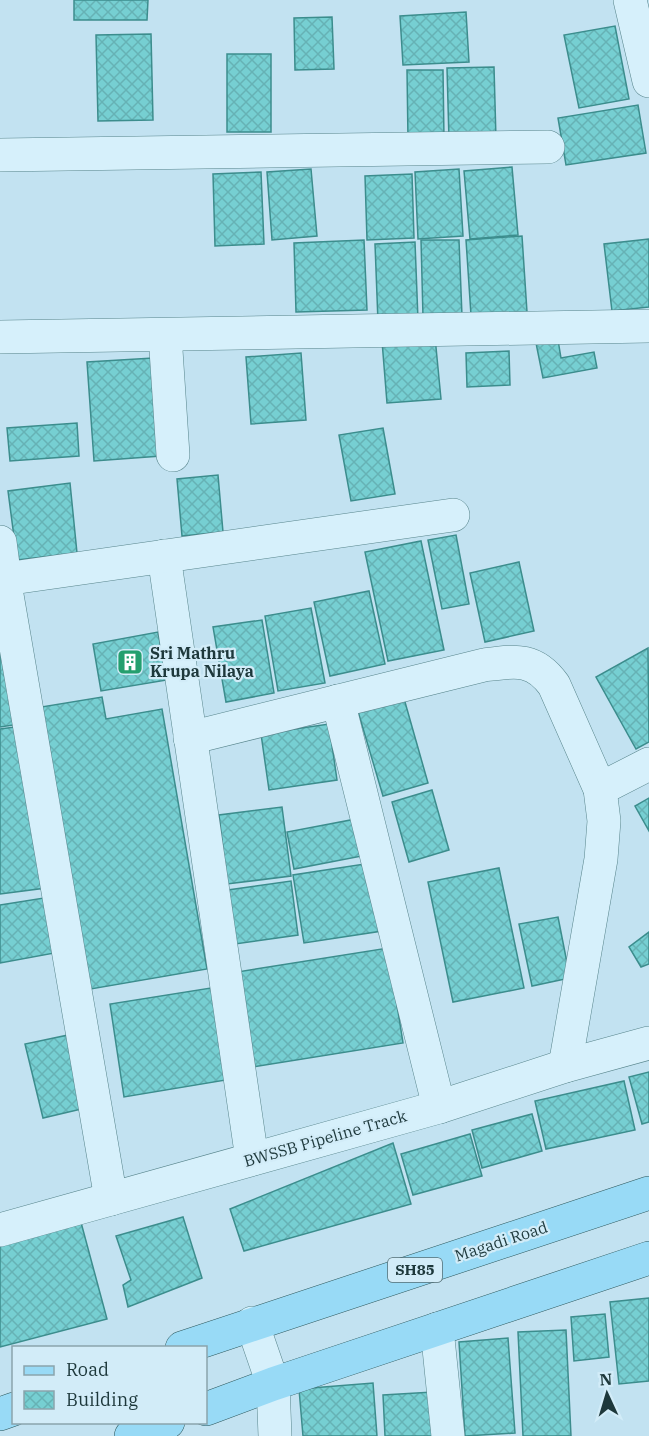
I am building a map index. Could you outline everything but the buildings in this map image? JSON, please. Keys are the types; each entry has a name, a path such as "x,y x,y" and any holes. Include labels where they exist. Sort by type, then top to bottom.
{"main road":[{"name":"Magadi Road","path":"185,1346 649,1193"},
{"path":"207,1409 273,1384 649,1258"},
{"path":"131,1436 163,1424"}],"street":[{"path":"630,0 648,75"},
{"path":"0,155 548,147"},
{"path":"0,337 649,326"},
{"path":"165,335 173,455"},
{"path":"5,579 453,515"},
{"path":"0,542 111,1198"},
{"path":"164,556 252,1159"},
{"path":"190,738 484,665 510,662 529,663 546,673 554,685 600,789 604,820 600,859 565,1066"},
{"path":"338,701 439,1107"},
{"path":"600,789 649,764"},
{"name":"BWSSB Pipeline Track","path":"0,1230 439,1107 565,1066 649,1043"},
{"path":"252,1323 273,1384 275,1436"},
{"path":"437,1329 448,1436"}],"place":[{"name":"Sri Mathru Krupa Nilaya","path":"130,662"}]}
